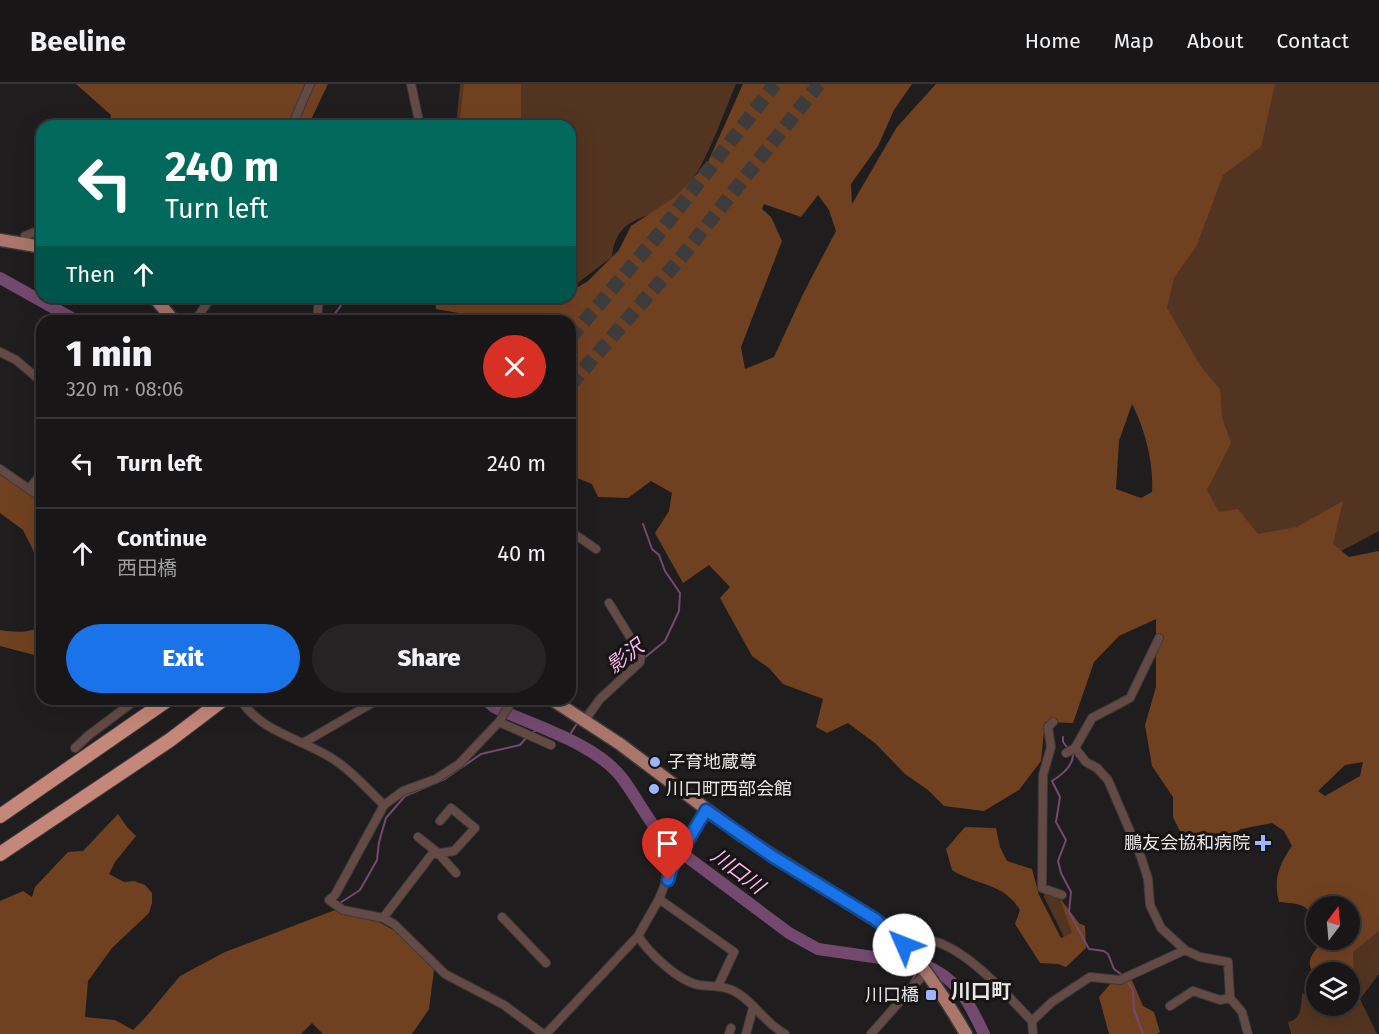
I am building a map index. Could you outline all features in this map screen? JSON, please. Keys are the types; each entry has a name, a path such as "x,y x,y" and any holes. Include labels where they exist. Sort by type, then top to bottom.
{"highway":[{"path":"0,816 160,705"},
{"path":"0,854 86,798 216,705"}],"main road":[{"path":"0,240 36,246"},
{"path":"159,303 169,315"},
{"path":"561,705 620,744 706,810 772,856 870,915 902,943 966,1034"}],"street":[{"path":"294,120 309,84"},
{"path":"411,84 419,120"},
{"path":"26,245 25,236 36,231"},
{"path":"0,352 16,360 36,377"},
{"path":"0,469 36,494"},
{"path":"29,489 36,480"},
{"path":"576,535 596,549"},
{"path":"582,718 640,658 609,603"},
{"path":"1066,753 1075,748 1092,718 1130,698 1159,638"},
{"path":"75,748 129,705"},
{"path":"246,705 271,728 337,761 384,805"},
{"path":"303,743 369,705"},
{"path":"510,705 500,721 459,764 436,779 403,790 384,805 335,895 329,900 343,910 383,918 401,931 445,974 504,1005 544,1034 638,936 675,862 706,810"},
{"path":"500,721 551,745"},
{"path":"1053,722 1048,727 1051,747 1043,775 1042,888 1062,895"},
{"path":"1075,748 1086,762 1097,768 1108,780 1141,856 1148,879 1153,916 1161,928 1185,950 1200,957 1228,962 1230,998 1242,1012 1248,1034"},
{"path":"383,918 432,854 454,851 475,828 451,808 440,821"},
{"path":"418,837 438,853 456,873"},
{"path":"658,899 734,952 717,986"},
{"path":"502,917 546,963"},
{"path":"638,936 647,950 687,981 717,986 739,993 780,1033"},
{"path":"902,943 907,938 932,940 978,966 1032,1021 1034,1034"},
{"path":"1032,1021 1052,1002 1090,977 1123,979 1185,950"},
{"path":"871,1034 925,973"},
{"path":"1170,1006 1193,991 1220,1000 1230,998"},
{"path":"746,1034 753,1008"}],"shaded area":[{"path":"76,84 328,84 311,120 110,120 111,115"},
{"path":"460,84 736,84 705,159 689,186 670,205 629,224 621,231 615,242 612,257 576,284 576,120 457,120"},
{"path":"464,84 521,84 521,120 460,120"},
{"path":"743,84 912,84 894,110 878,146 851,184 852,204 897,127 936,84 1275,84 1261,147 1223,175 1197,245 1174,278 1167,308 1201,367 1220,389 1222,417 1231,443 1207,490 1219,512 1238,509 1258,534 1297,527 1343,501 1333,544 1349,557 1379,551 1379,931 1360,946 1360,896 1306,896 1306,908 1293,903 1279,902 1278,873 1292,846 1284,831 1272,823 1241,829 1221,841 1207,837 1183,838 1173,817 1173,797 1152,766 1145,725 1156,687 1156,619 1119,636 1094,662 1073,723 1045,722 1041,761 1019,790 984,811 944,806 928,790 905,774 876,744 848,723 827,733 816,727 823,699 783,684 769,668 752,656 720,598 730,587 709,565 683,583 655,533 669,511 672,493 651,481 628,498 598,497 592,484 576,477 576,315 469,315 436,309 436,303 576,303 576,288 588,281 619,250 631,226 675,197 707,164","holes":["818,195 829,210 836,231 774,357 745,369 741,347 782,241 771,217 762,209 764,204 801,217","1132,404 1141,424 1152,470 1152,492 1141,498 1116,489 1119,441","1363,762 1360,776 1325,796 1318,791 1345,765"]},
{"path":"1266,84 1379,84 1379,531 1341,551 1211,558 1157,297 1215,180 1242,161 1257,145"},
{"path":"0,475 22,487 36,499 36,556 23,530 0,513"},
{"path":"36,628 36,655 0,646 0,630 27,631"},
{"path":"118,814 136,836 115,862 109,874 124,882 134,881 145,885 152,893 152,903 149,913 112,948 88,981 85,1017 115,1020 133,1030 180,976 225,952 335,910 362,913 399,933 434,970 429,1009 412,1034 323,1034 312,1023 301,1034 0,1034 0,901 23,891 32,897 35,887 68,852 83,851"},
{"path":"965,827 996,828 1000,847 1007,861 1032,869 1039,895 1061,938 1072,933 1059,897 1079,923 1085,926 1086,948 1066,967 1040,963 1015,924 1020,910 1006,894 952,870 946,849"},
{"path":"1045,892 1059,897 1073,933 1064,937 1044,897"},
{"path":"1379,922 1379,974 1360,999 1360,962 1347,962 1343,951 1360,950 1360,937"},
{"path":"1315,950 1355,950 1353,952 1353,962 1310,962"},
{"path":"1132,980 1143,1006 1154,1012 1160,1032 1157,1034 1109,1034 1099,997 1111,983"},
{"path":"1306,993 1306,1016 1360,1016 1360,999 1377,1034 1291,1034 1288,1022 1298,1015 1302,994"}],"waterway":[{"name":"川口川","path":"0,278 36,298"},
{"name":"川口川","path":"45,303 66,315"},
{"path":"334,315 341,303"},
{"name":"影沢","path":"643,524 652,549 659,555 665,571 680,593 679,611 665,641 643,659"},
{"name":"影沢","path":"616,679 638,659"},
{"name":"影沢","path":"583,715 598,696"},
{"name":"川口川","path":"492,705 563,736 596,755 622,778 654,827 667,842 789,933 818,949 922,964 934,969 953,983 967,1001 984,1034"},
{"name":"影沢","path":"567,739 578,722"},
{"name":"川口川","path":"532,733 540,728"},
{"path":"1063,737 1063,742 1073,755 1066,770 1052,781 1060,797 1056,822 1066,840 1058,861 1061,873 1071,892 1069,912 1089,949 1104,951 1108,954 1114,969 1122,975"},
{"path":"340,903 360,890 377,860 379,842 386,818 405,796 445,779 481,754 520,745 526,738"},
{"path":"910,984 916,973"},
{"path":"1126,979 1133,990 1134,1010 1143,1034"}],"tunnel":[{"path":"576,331 653,241 775,84"},
{"path":"576,378 679,260 819,84"}],"place":[{"name":"子育地蔵尊","path":"655,762"},
{"name":"川口町西部会館","path":"654,789"},
{"name":"鵬友会協和病院","path":"1263,843"},
{"name":"川口橋","path":"931,995"}],"district":[{"name":"川口町","path":"981,991"}],"route":[{"path":"668,880 671,869 706,810 772,856 875,919 889,929 904,945"}]}
